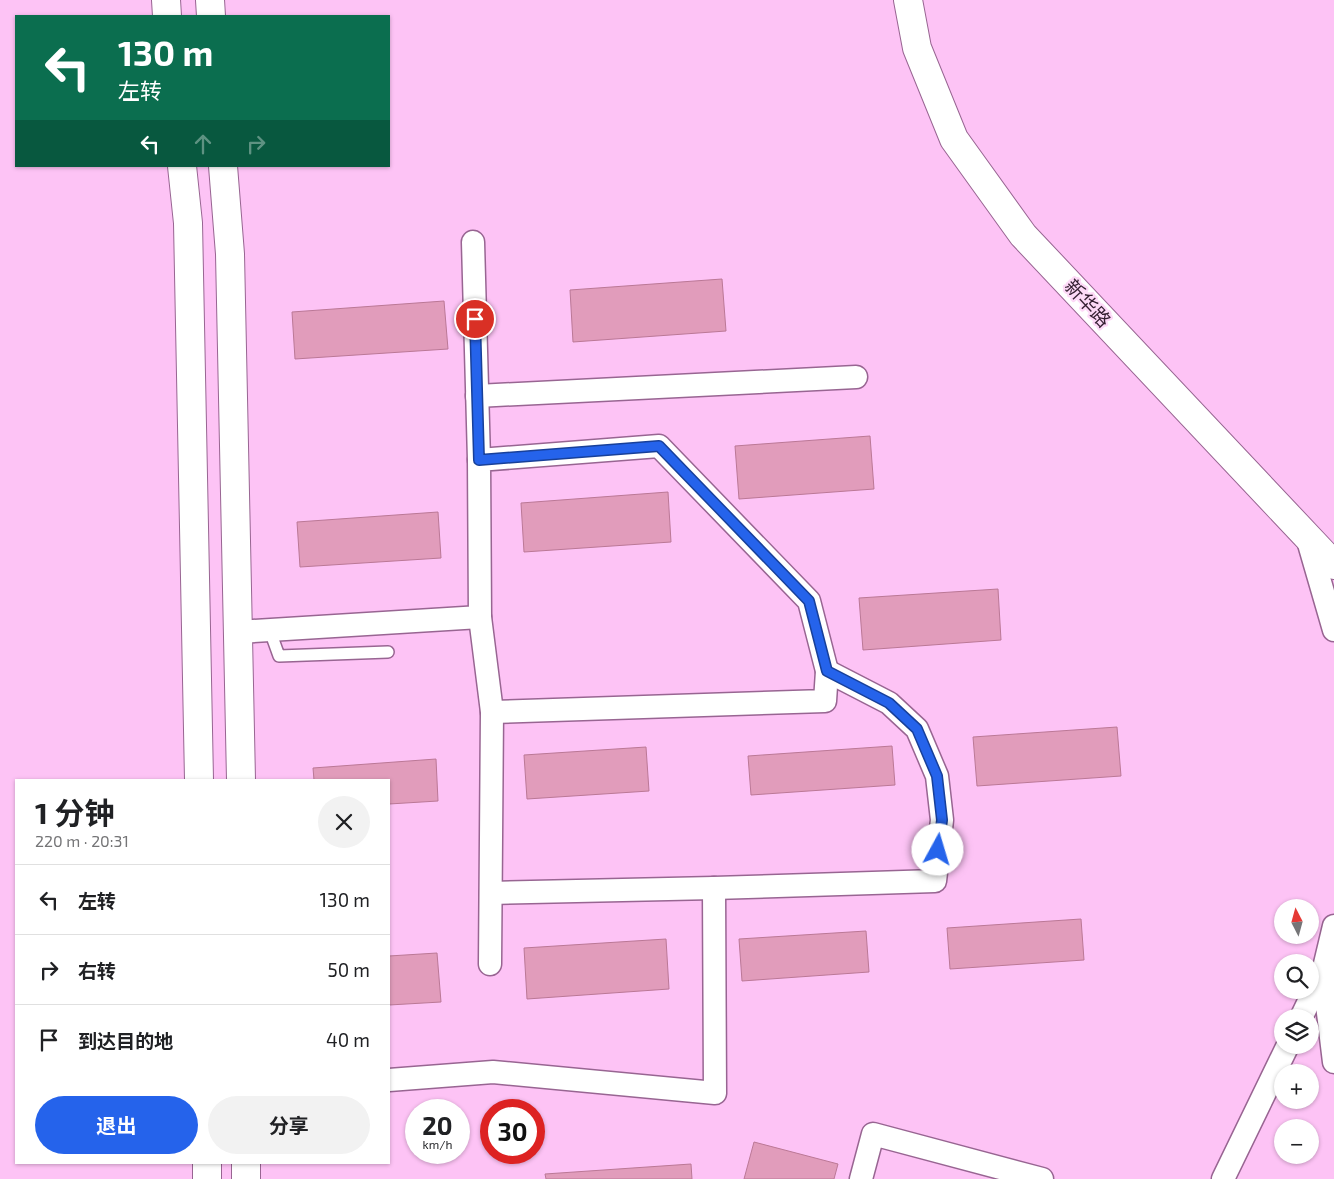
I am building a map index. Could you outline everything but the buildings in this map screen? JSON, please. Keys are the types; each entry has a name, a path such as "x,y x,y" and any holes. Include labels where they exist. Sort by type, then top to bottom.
{"main road":[{"path":"166,0 167,15"},
{"path":"210,0 211,15"},
{"name":"新华路","path":"908,0 917,48 954,139 1024,235 1334,564"},
{"path":"182,167 188,223 199,779"},
{"path":"223,167 230,254 241,779"},
{"path":"207,1179 208,1164"},
{"path":"246,1164 246,1179"}],"street":[{"path":"474,242 479,460 480,617 492,712 490,964"},
{"path":"477,396 856,377"},
{"path":"479,460 659,446 809,601 827,671 825,701 492,712"},
{"path":"1307,536 1334,630"},
{"path":"238,632 480,617"},
{"path":"491,893 935,881 942,820 937,776 917,729 889,703 827,671"},
{"path":"390,1080 493,1072 715,1093 714,888"},
{"path":"1305,1009 1323,972 1334,926"},
{"path":"1323,972 1334,1062"},
{"path":"1222,1179 1284,1054"},
{"path":"861,1179 873,1134 1042,1179"}],"lane":[{"path":"270,631 279,656 388,652"}],"route":[{"path":"475,319 479,460 659,446 809,601 827,671 889,703 917,729 937,776 942,820 938,850"}]}
